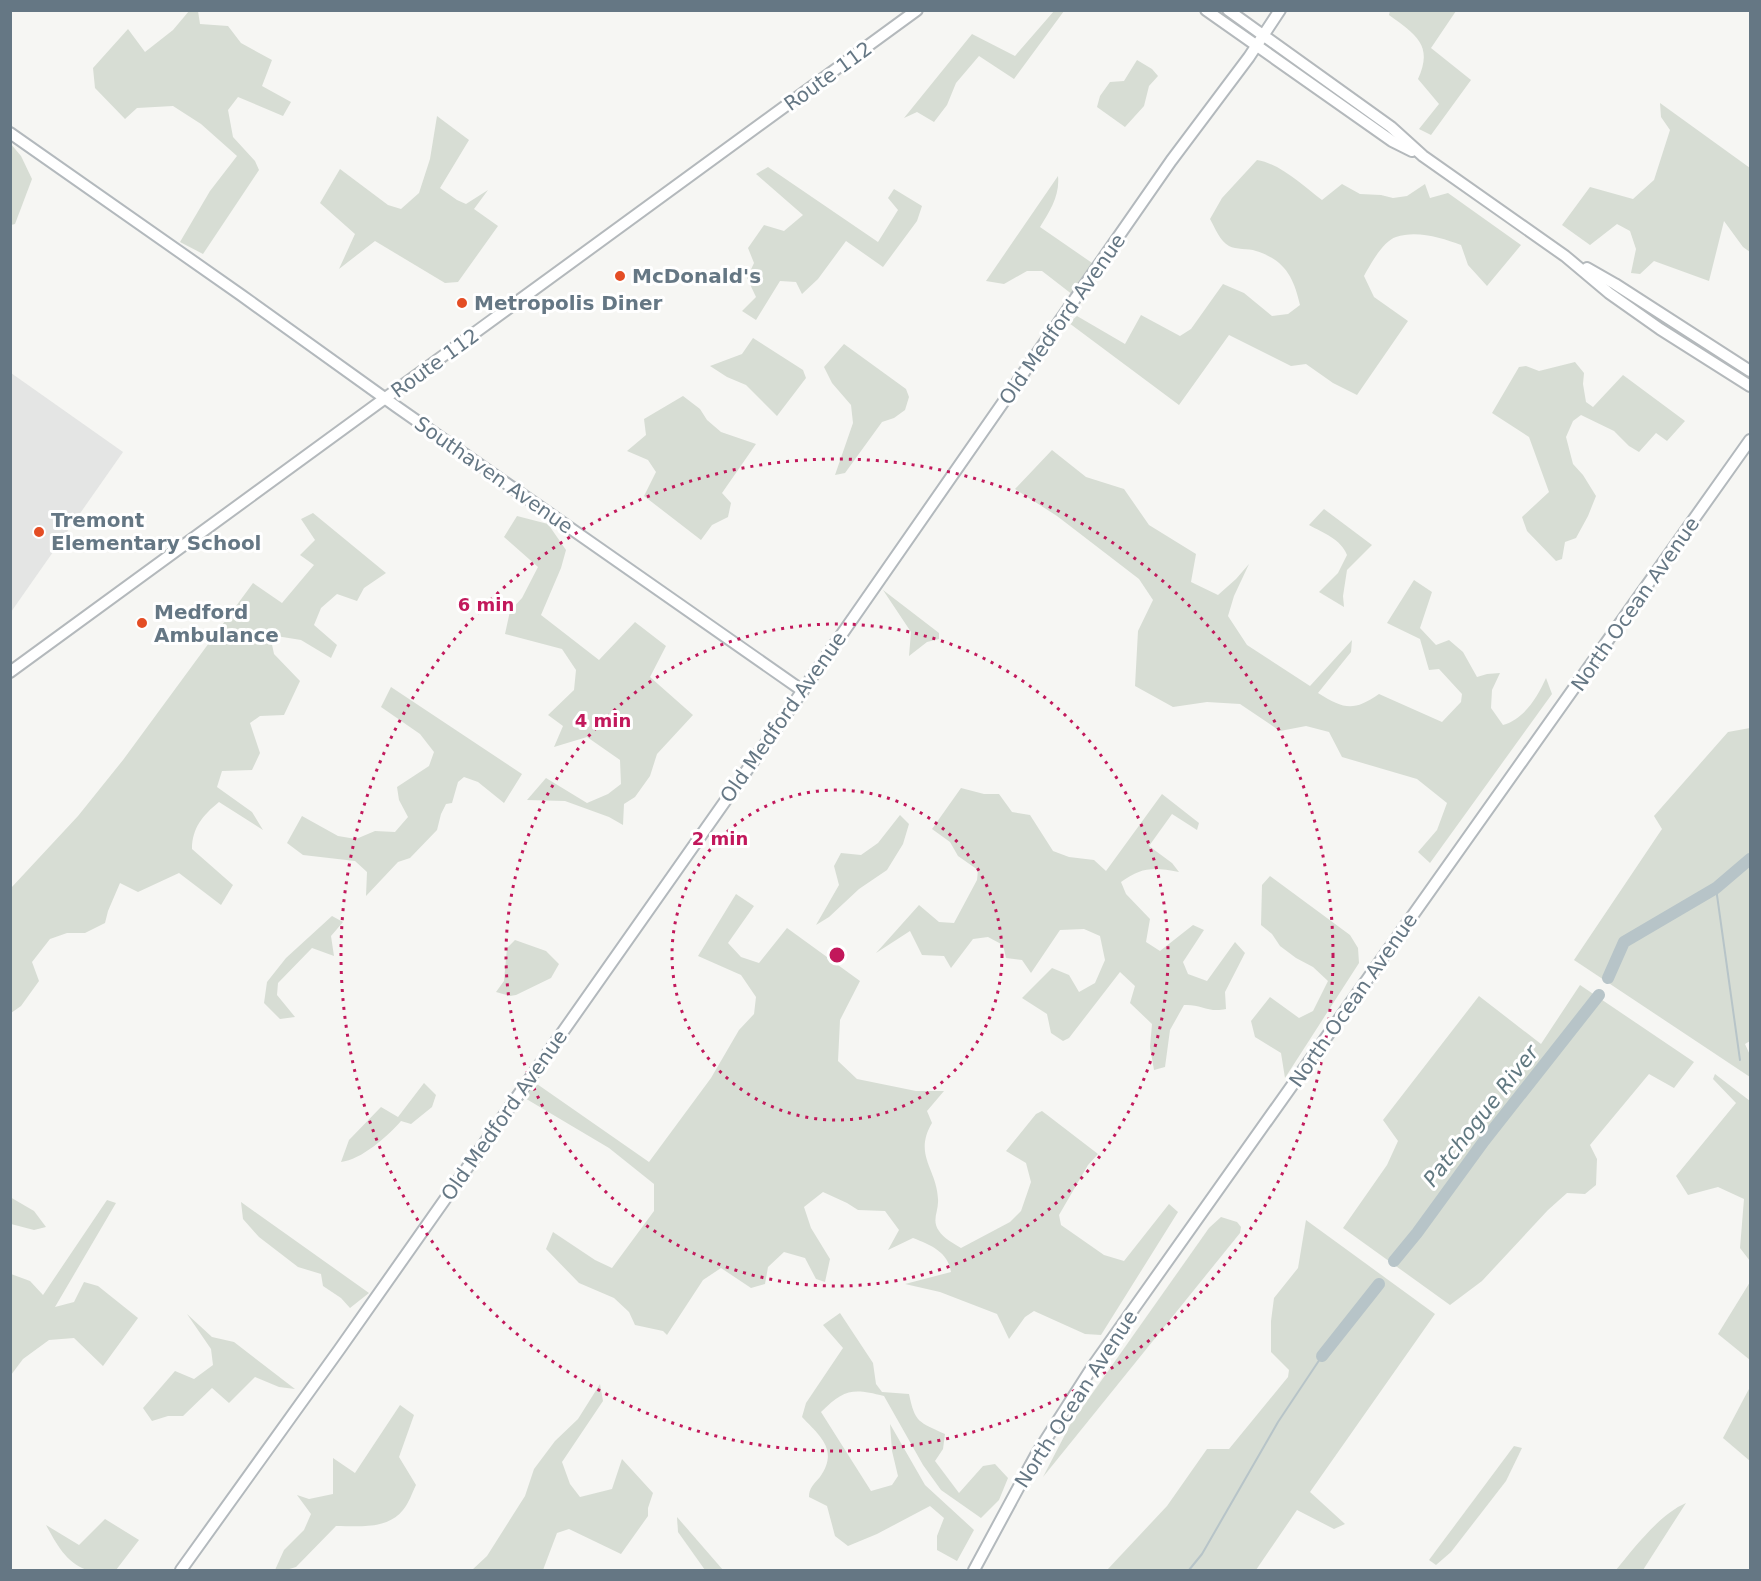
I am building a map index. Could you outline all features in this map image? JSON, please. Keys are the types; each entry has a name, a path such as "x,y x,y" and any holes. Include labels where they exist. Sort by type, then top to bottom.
{"main road":[{"name":"Route 112","path":"10,672 917,10"},
{"path":"1206,10 1392,141 1423,156"},
{"path":"1228,10 1391,127 1423,156 1566,256 1750,371"},
{"name":"Old Medford Avenue","path":"181,1570 346,1341 1166,169 1257,46 1280,10"},
{"name":"Southaven Avenue","path":"10,133 802,691"},
{"path":"1566,256 1609,293 1750,387"},
{"name":"North Ocean Avenue","path":"974,1570 1036,1455 1093,1366 1750,440"}],"shaded area":[{"path":"189,11 198,11 200,24 228,26 241,43 272,60 262,86 291,102 283,116 238,97 228,110 233,137 255,161 259,170 203,254 180,242 210,191 237,156 201,124 173,106 137,108 125,119 95,88 93,68 128,29 145,52 173,30"},
{"path":"1054,11 1064,11 1014,79 979,56 956,83 947,105 934,122 917,112 904,118 972,34 1015,56"},
{"path":"1390,11 1456,11 1431,48 1471,80 1431,135 1419,129 1439,104 1418,79 1424,57 1423,49 1407,28 1389,15"},
{"path":"1137,60 1152,69 1158,76 1149,86 1144,106 1125,127 1097,107 1100,96 1110,82 1124,81"},
{"path":"1660,103 1750,168 1750,252 1743,247 1724,221 1709,281 1654,261 1640,274 1631,273 1636,249 1630,231 1617,224 1590,245 1562,225 1590,187 1633,199 1654,180 1670,130 1661,117"},
{"path":"437,116 469,140 440,188 466,204 488,190 474,209 498,226 458,282 445,283 375,241 339,269 355,234 320,203 340,169 388,205 401,209 419,193 430,159"},
{"path":"10,143 21,156 32,179 15,224 11,225"},
{"path":"1257,160 1275,166 1322,200 1342,184 1360,194 1393,198 1407,196 1425,184 1430,198 1448,193 1521,245 1487,286 1468,265 1461,245 1412,234 1396,237 1386,243 1364,276 1374,297 1408,321 1357,395 1333,383 1306,364 1291,366 1229,335 1179,405 1069,323 1077,316 1125,344 1141,315 1180,336 1191,329 1223,284 1244,293 1272,316 1288,314 1300,305 1295,286 1281,265 1274,259 1256,251 1229,246 1220,238 1210,219 1222,198"},
{"path":"768,167 878,242 898,210 888,198 894,189 922,206 917,221 883,267 846,241 818,279 802,294 796,282 780,281 756,320 742,311 756,297 747,278 754,263 748,248 764,225 784,231 803,215 756,174"},
{"path":"1058,176 1056,196 1040,227 1095,265 1073,295 1042,271 1027,271 1004,284 986,281"},
{"path":"753,338 803,370 806,378 777,416 746,385 710,366 742,354"},
{"path":"844,344 906,389 909,397 905,410 894,418 882,422 845,473 835,475 853,423 851,405 832,383 824,367"},
{"path":"1575,362 1584,373 1586,402 1593,407 1623,375 1685,421 1667,441 1656,433 1639,452 1629,446 1614,431 1581,415 1573,421 1566,437 1573,464 1596,496 1576,538 1565,542 1562,559 1556,561 1527,531 1522,517 1549,492 1529,437 1492,413 1519,367 1526,366 1539,371"},
{"name":"Tremont Elementary School","path":"11,373 123,452 11,612"},
{"path":"683,396 700,409 707,420 721,432 756,444 722,493 731,503 728,517 712,525 701,540 644,496 656,472 648,460 627,451 646,435 644,419"},
{"path":"1052,450 1086,477 1124,489 1149,525 1196,554 1191,582 1218,595 1249,564 1234,596 1228,616 1247,645 1310,686 1352,640 1351,652 1318,693 1335,702 1355,706 1379,694 1442,722 1461,702 1462,694 1439,669 1429,670 1420,639 1387,623 1414,580 1432,592 1420,628 1436,645 1449,640 1463,652 1477,677 1500,673 1492,690 1491,708 1503,725 1517,718 1529,707 1546,678 1552,694 1430,863 1418,852 1437,830 1447,803 1417,779 1342,757 1329,732 1306,726 1280,731 1240,704 1207,702 1173,707 1135,686 1138,631 1153,600 1139,579 1057,516 1015,489"},
{"path":"1324,509 1372,545 1347,570 1343,596 1344,607 1319,592 1338,573 1347,555 1336,541 1309,525"},
{"path":"313,513 386,573 364,588 357,601 337,594 321,608 314,625 337,645 331,658 301,640 270,635 274,654 300,681 284,715 260,716 250,723 260,753 252,770 222,771 217,787 252,812 263,830 219,802 200,822 194,835 192,849 233,885 221,905 179,873 138,892 120,883 105,923 85,933 67,933 50,939 32,962 39,981 21,1006 11,1013 11,888 78,816 123,760 253,583 282,603 314,565 300,555 315,540 301,519"},
{"path":"517,516 548,524 566,550 541,615 599,660 635,622 666,646 650,677 693,715 657,754 650,776 635,797 624,804 623,825 609,817 565,801 527,800 546,778 587,803 608,794 621,784 620,760 587,737 554,747 563,726 548,715 574,690 576,670 562,649 505,634 510,611 522,598 538,567 504,537"},
{"path":"883,590 939,633 939,639 927,642 909,656 911,632"},
{"path":"391,687 522,774 504,803 478,782 464,777 458,782 452,803 446,804 437,830 410,858 398,862 366,896 367,872 355,861 303,855 287,843 302,816 338,836 356,839 375,831 395,832 408,817 399,800 397,787 429,766 434,752 420,734 381,707"},
{"path":"1750,728 1750,1041 1745,1044 1750,1055 1750,1077 1574,960 1662,829 1654,816 1728,732"},
{"path":"961,788 984,794 999,794 1012,812 1030,815 1053,851 1069,857 1094,860 1106,871 1162,794 1199,823 1197,830 1172,814 1149,846 1172,863 1179,872 1162,869 1142,871 1121,882 1126,894 1150,919 1146,942 1160,951 1193,925 1204,930 1183,962 1188,974 1207,981 1235,942 1245,953 1225,992 1226,1009 1214,1010 1184,1005 1170,1030 1165,1067 1154,1070 1150,1047 1152,1024 1130,1003 1135,986 1120,972 1069,1038 1063,1041 1051,1033 1047,1014 1022,998 1052,968 1069,975 1079,992 1095,983 1105,960 1100,936 1084,929 1060,930 1031,973 1022,960 1006,958 1003,945 988,937 973,939 951,968 944,956 922,955 910,931 876,953 919,905 939,922 954,923 977,880 978,870 958,856 950,842 932,829"},
{"path":"900,815 909,824 903,844 887,870 859,889 829,917 816,925 839,885 834,866 841,853 861,855 878,843"},
{"path":"1270,876 1350,935 1358,948 1359,963 1285,1078 1281,1053 1255,1037 1251,1021 1270,997 1299,1018 1313,1011 1328,981 1313,967 1280,946 1272,934 1261,925 1262,885"},
{"path":"736,894 754,906 728,943 741,957 759,963 787,928 860,981 840,1020 838,1061 857,1079 916,1091 944,1091 927,1111 932,1123 927,1134 925,1153 937,1188 936,1223 941,1234 946,1238 961,1248 1010,1222 1021,1211 1031,1182 1026,1163 1006,1151 1036,1114 1042,1111 1098,1154 1088,1165 1059,1215 1061,1225 1104,1255 1124,1261 1169,1204 1178,1212 1101,1335 1085,1334 1034,1311 1025,1317 1009,1339 997,1314 940,1292 905,1284 951,1272 946,1259 938,1250 913,1238 888,1250 899,1230 885,1211 858,1210 823,1192 804,1207 811,1228 830,1259 825,1282 816,1279 805,1258 784,1252 768,1267 765,1284 751,1288 721,1268 703,1280 667,1335 663,1331 635,1325 629,1312 614,1298 579,1283 546,1249 553,1232 595,1260 612,1268 654,1211 654,1184 609,1148 523,1097 537,1084 649,1162 711,1078 739,1030 754,1014 756,997 741,975 698,956"},
{"path":"332,916 343,922 331,936 334,956 312,948 278,983 277,995 295,1017 280,1019 264,1003 267,982 286,958"},
{"path":"515,940 546,951 559,964 551,978 510,996 496,992 504,981 507,948"},
{"path":"1580,985 1694,1062 1674,1088 1649,1074 1590,1145 1597,1159 1596,1185 1585,1194 1567,1193 1548,1210 1482,1281 1450,1305 1343,1228 1387,1165 1398,1141 1383,1120 1479,996 1541,1044"},
{"path":"1715,1074 1750,1101 1750,1261 1740,1248 1744,1199 1718,1187 1688,1195 1676,1176 1736,1103 1713,1079"},
{"path":"424,1083 436,1095 432,1107 411,1124 401,1121 382,1140 365,1152 341,1162 349,1140 381,1107 398,1117"},
{"path":"10,1197 34,1211 46,1227 34,1230 11,1224"},
{"path":"107,1200 116,1203 55,1307 74,1302 84,1282 98,1286 138,1318 103,1366 74,1338 49,1340 23,1359 11,1375 11,1274 30,1281 43,1295"},
{"path":"241,1202 369,1293 350,1308 341,1298 323,1286 321,1274 298,1267 259,1237 243,1219"},
{"path":"1221,1217 1237,1222 1241,1227 1240,1233 1043,1477 1070,1425 1209,1228"},
{"path":"1306,1220 1435,1314 1310,1492 1345,1524 1334,1529 1297,1510 1256,1570 1107,1570 1167,1506 1207,1449 1229,1449 1288,1377 1289,1370 1271,1352 1271,1321 1274,1298 1298,1268"},
{"path":"1750,1282 1750,1360 1718,1334"},
{"path":"840,1313 873,1363 876,1384 882,1392 909,1394 916,1416 924,1424 945,1434 943,1449 935,1461 959,1493 983,1466 995,1464 1008,1478 999,1500 981,1518 941,1490 923,1465 884,1396 857,1391 850,1392 836,1399 821,1412 871,1491 892,1485 898,1476 892,1451 890,1424 925,1485 974,1530 957,1561 937,1550 937,1536 944,1518 930,1506 877,1534 848,1546 835,1536 827,1506 809,1497 828,1459 821,1437 802,1417 806,1403 843,1348 823,1325"},
{"path":"187,1314 212,1337 234,1342 295,1389 279,1387 255,1377 229,1403 212,1388 183,1416 168,1416 152,1421 143,1408 175,1371 194,1379 213,1365 211,1349"},
{"path":"600,1384 603,1401 562,1462 570,1484 580,1497 612,1489 622,1459 653,1493 648,1516 621,1554 569,1529 557,1533 543,1570 472,1570 487,1556 525,1496 534,1469 555,1441 578,1419"},
{"path":"1750,1387 1750,1461 1723,1438"},
{"path":"400,1405 414,1415 399,1457 416,1485 405,1507 389,1521 381,1524 336,1526 296,1567 275,1570 284,1550 304,1530 311,1514 297,1495 309,1499 333,1494 333,1458 355,1473"},
{"path":"1514,1446 1522,1448 1506,1481 1451,1552 1436,1565 1429,1560"},
{"path":"1686,1503 1643,1570 1616,1570 1657,1523"},
{"path":"677,1517 723,1570 705,1570 678,1532"},
{"path":"105,1519 139,1540 116,1570 101,1572 87,1570 73,1563 62,1552 46,1525 79,1545"}],"waterway":[{"name":"Patchogue River","path":"1608,978 1624,942 1716,888 1750,859"},
{"path":"1716,888 1740,1060"},
{"name":"Patchogue River","path":"1394,1261 1484,1141 1599,995"},
{"name":"Patchogue River","path":"1322,1356 1379,1284"},
{"path":"1189,1570 1202,1554 1278,1422 1322,1356"}],"place":[{"name":"McDonald's","path":"620,276"},
{"name":"Metropolis Diner","path":"462,303"},
{"name":"Tremont Elementary School","path":"39,532"},
{"name":"Medford Ambulance","path":"142,623"}]}
